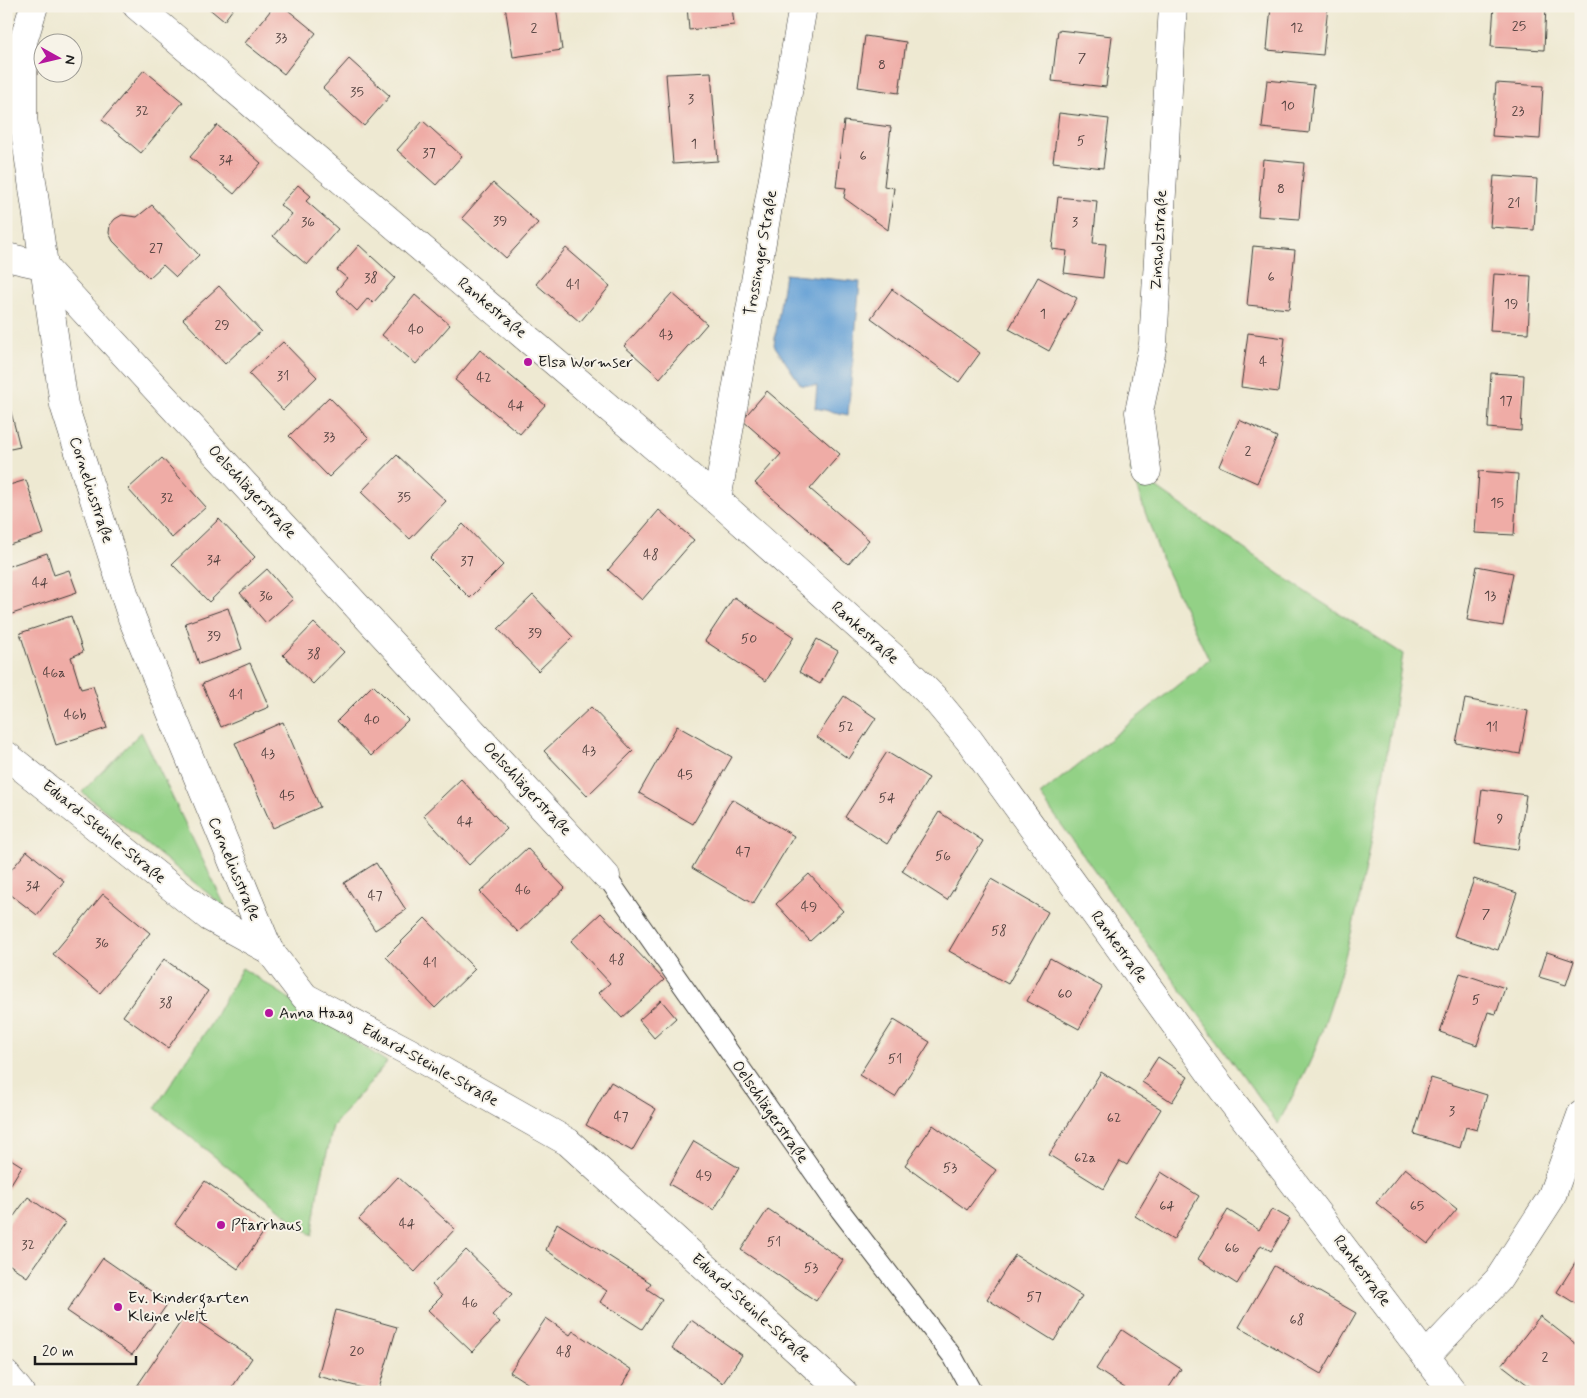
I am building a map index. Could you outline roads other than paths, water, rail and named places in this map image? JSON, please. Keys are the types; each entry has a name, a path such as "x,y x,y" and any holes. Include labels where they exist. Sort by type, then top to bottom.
{"street":[{"name":"Corneliusstraße","path":"34,6 23,42 23,118 42,265 64,405 132,618 269,950"},
{"name":"Rankestraße","path":"136,6 717,500 895,659 934,698 963,733 1216,1081 1453,1392"},
{"name":"Trossinger Straße","path":"717,500 802,6"},
{"name":"Zinsholzstraße","path":"1146,471 1139,412 1153,344 1173,6"},
{"path":"6,257 42,265"},
{"name":"Oelschlägerstraße","path":"42,265 606,876"},
{"name":"Eduard-Steinle-Straße","path":"6,754 209,917 269,950 305,997 409,1052 568,1142 843,1392"},
{"path":"1426,1356 1498,1280 1551,1198 1581,1115"},
{"path":"6,1375 20,1392"}],"lane":[{"name":"Oelschlägerstraße","path":"606,876 840,1210 953,1357 972,1392"}],"water":[{"path":"785,274 860,282 848,415 815,408 817,386 801,385 774,345"}],"place":[{"name":"Elsa Wormser","path":"528,362"},
{"name":"Anna Haag","path":"269,1013"},
{"name":"Pfarrhaus","path":"221,1225"},
{"name":"Ev. Kindergarten Kleine Welt","path":"118,1307"}]}
